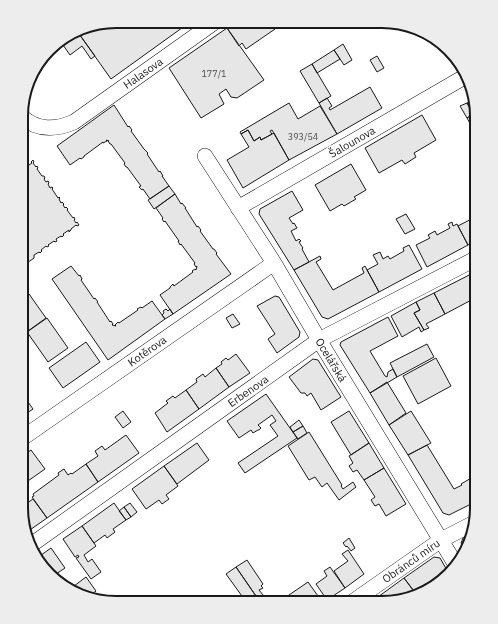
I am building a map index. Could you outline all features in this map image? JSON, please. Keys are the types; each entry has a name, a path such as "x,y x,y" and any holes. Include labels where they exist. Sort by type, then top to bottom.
{"street":[{"name":"Halasova","path":"28,123 34,126 54,129 74,122 206,28"},
{"name":"Šalounova","path":"238,208 461,79"},
{"name":"Ocelářská","path":"205,156 274,263 319,340 453,560"},
{"name":"Erbenova","path":"35,542 319,340 470,262"},
{"name":"Kotěrova","path":"28,434 274,263"},
{"name":"Obránců míru","path":"361,596 441,540 468,526"}],"building":[{"path":"116,28 182,28 111,79 81,36 99,30"},
{"path":"227,28 275,29 246,49 242,43 239,46"},
{"path":"227,28 264,80 237,98 231,97 226,89 219,94 224,104 201,118 169,68"},
{"path":"81,36 95,56 91,59 82,46 70,55 63,46"},
{"path":"343,44 352,60 344,65 334,50"},
{"path":"334,50 340,59 317,73 312,64"},
{"path":"377,56 384,68 377,72 370,60"},
{"path":"312,64 331,96 319,103 300,71"},
{"path":"370,87 382,108 337,134 319,103 327,98 332,106 329,108 330,110"},
{"path":"289,103 298,119 320,106 337,134 289,160 272,130 270,131 272,134 261,140 260,137 254,141 248,130 241,134 240,132"},
{"path":"467,103 469,107 470,116 467,118 460,106"},
{"path":"114,105 169,186 150,199 143,189 142,190 139,187 141,186 126,167 124,164 125,163 109,141 106,140 107,141 103,142 84,157 70,165 57,146"},
{"path":"422,115 436,140 414,153 416,157 405,164 402,160 379,173 365,148"},
{"path":"470,116 470,124 467,118"},
{"path":"248,130 254,141 260,137 261,140 274,133 289,160 243,188 227,160 249,147 241,134"},
{"path":"33,160 33,163 36,167 37,166 37,169 42,176 44,176 46,182 48,181 50,188 53,188 52,189 58,198 60,198 61,203 62,202 64,204 63,205 65,208 66,207 68,209 67,210 79,225 76,225 69,232 69,230 63,234 64,235 62,237 61,236 56,239 57,241 54,241 47,247 46,246 40,253 39,252 34,255 34,258 28,262 28,166 32,163 31,162"},
{"path":"351,164 366,190 354,197 356,199 344,206 342,204 330,211 315,185"},
{"path":"169,186 175,194 154,209 148,200"},
{"path":"292,191 303,210 289,218 297,228 291,231 296,241 299,239 301,241 299,242 309,262 294,270 259,214 260,209"},
{"path":"175,194 231,274 173,314 160,295 173,284 174,286 193,272 192,271 195,269 196,270 197,266 196,267 194,264 195,263 181,244 180,245 179,241 165,221 164,222 156,208"},
{"path":"406,214 415,229 405,234 396,219"},
{"path":"470,220 470,244 468,245 458,226"},
{"path":"452,222 453,226 457,224 468,245 427,267 416,245 430,238 428,235 435,231 437,235 450,228 448,224"},
{"path":"409,245 422,269 379,292 367,270 378,264 373,255 380,252 383,259 388,256 390,259 404,251 403,248"},
{"path":"320,256 321,259 316,262 333,290 364,273 362,268 365,266 379,292 328,319 322,317 294,270"},
{"path":"71,266 79,276 80,275 81,280 94,299 95,298 98,302 110,322 111,321 113,324 112,325 116,326 115,325 118,322 119,323 138,310 137,309 142,308 152,301 165,319 108,360 52,279"},
{"path":"470,275 470,301 445,314 434,293"},
{"path":"434,293 445,314 426,324 429,328 424,330 414,313 420,310 416,302"},
{"path":"28,295 46,318 28,331"},
{"path":"275,296 279,297 300,332 299,337 277,353 268,339 275,334 257,306"},
{"path":"416,302 420,310 414,313 424,330 421,332 419,327 402,337 391,316"},
{"path":"166,309 168,311 170,309 173,314 165,319 162,315 164,313 163,311"},
{"path":"233,314 240,324 232,328 226,318"},
{"path":"388,317 398,336 370,351 385,376 387,377 388,372 393,369 397,377 370,393 340,345 341,342"},
{"path":"47,318 68,348 48,362 28,331"},
{"path":"86,342 100,362 63,388 49,368"},
{"path":"427,344 434,357 397,377 390,363"},
{"path":"236,354 250,373 229,387 216,368 222,364 221,362 226,358 228,360"},
{"path":"436,358 451,386 418,404 403,376"},
{"path":"313,359 318,360 341,397 321,410 311,393 307,396 305,393 301,393 289,377"},
{"path":"216,368 229,387 199,409 186,390 197,382 196,379 203,374 205,377"},
{"path":"387,382 406,413 389,425 370,393"},
{"path":"186,390 199,409 167,432 155,413 168,403 166,401 173,396 175,398"},
{"path":"266,394 297,438 245,473 238,463 278,436 270,425 276,421 272,415 258,425 261,428 259,430 253,433 251,430 239,438 227,421"},
{"path":"28,402 33,409 28,412"},
{"path":"123,411 131,422 123,428 115,417"},
{"path":"349,411 369,443 351,455 331,422"},
{"path":"411,411 431,443 408,455 389,425"},
{"path":"299,420 303,426 293,432 290,427"},
{"path":"303,426 307,433 298,439 293,432"},
{"path":"309,432 343,489 353,482 356,487 339,500 327,483 322,487 315,477 309,480 288,446"},
{"path":"126,435 139,453 98,482 86,464 98,456 95,451 102,446 105,450"},
{"path":"197,443 209,460 177,484 164,466"},
{"path":"369,443 384,468 364,480 357,470 353,472 349,466 353,463 349,456"},
{"path":"427,445 454,489 470,479 470,504 449,515 443,513 408,455"},
{"path":"31,450 45,469 28,481 28,452"},
{"path":"86,464 98,482 47,518 32,497 34,496 33,494 59,475 58,473 64,469 68,475 71,473 72,474"},
{"path":"164,466 178,486 166,495 169,499 162,504 159,500 146,509 132,489"},
{"path":"384,468 406,504 386,516 379,504 375,506 371,500 375,497 364,480"},
{"path":"33,499 47,518 31,529 29,519 28,502"},
{"path":"114,503 126,520 113,529 115,532 107,538 105,535 94,543 82,526"},
{"path":"130,503 137,512 131,517 124,507"},
{"path":"124,507 131,517 126,520 119,511"},
{"path":"82,526 96,546 84,555 88,562 92,559 101,572 91,579 76,558 79,557 78,555 75,557 63,539"},
{"path":"349,538 355,548 351,551 343,543"},
{"path":"51,548 65,568 57,573 42,555"},
{"path":"348,550 364,574 345,588 334,571 348,561 342,554"},
{"path":"434,557 440,558 446,568 426,584 413,590 404,578"},
{"path":"247,560 263,584 261,586 263,588 259,590 263,595 256,596 236,567"},
{"path":"236,567 256,596 242,596 226,574"},
{"path":"330,567 345,588 333,596 324,596 316,584 327,576 324,571"},
{"path":"86,577 96,591 93,593 75,585"},
{"path":"404,578 413,590 399,594 379,596"},
{"path":"308,582 318,596 290,596"}]}
